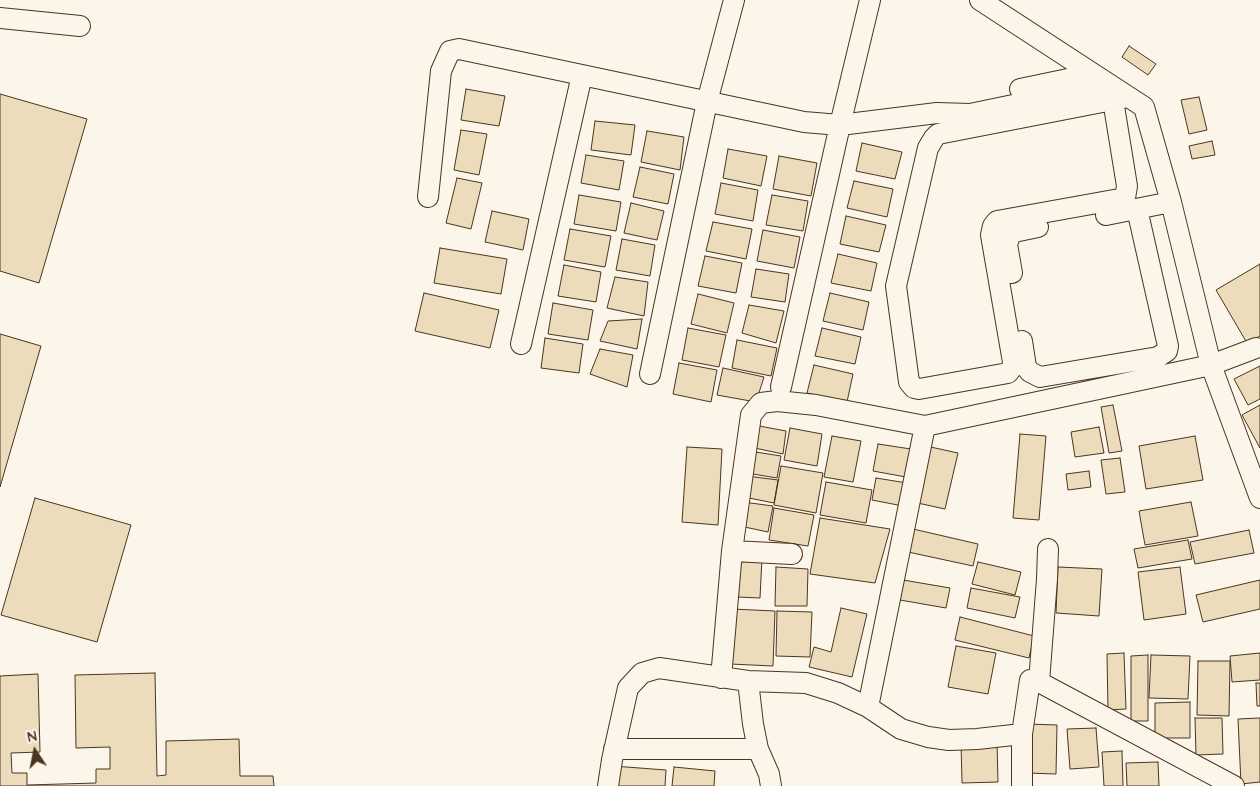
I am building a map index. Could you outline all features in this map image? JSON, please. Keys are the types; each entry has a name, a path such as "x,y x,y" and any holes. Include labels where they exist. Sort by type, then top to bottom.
{"street":[{"path":"650,374 707,102 734,0"},
{"path":"780,387 870,0"},
{"path":"980,0 1117,96 1170,202 1211,365 1260,498"},
{"path":"0,18 80,26"},
{"path":"428,197 441,72 450,51 469,50 804,122 840,124 937,113 970,114 1117,96"},
{"path":"521,344 582,75"},
{"path":"1117,96 1127,186 1125,198 997,221 993,226 992,234 1013,362 1012,368 1008,373 920,390 914,388 909,382 896,286 928,148 934,138 938,134 1117,96"},
{"path":"1137,209 1168,346 1167,351 1163,354 1040,377 1030,372 1026,367 1007,244 1010,236 1014,232 1170,202"},
{"path":"721,678 732,551 751,415 761,403 777,401 816,405 925,426 1211,365 1256,348"},
{"path":"1163,354 1167,374"},
{"path":"868,707 925,426"},
{"path":"1039,682 1048,549"},
{"path":"732,551 792,554"},
{"path":"608,786 614,749 628,688 642,674 659,668 748,681 806,683 838,693 868,707 901,729 928,737 949,740 1022,734"},
{"path":"1022,786 1022,734 1030,680 1039,682 1219,783"},
{"path":"748,681 758,749 769,774 770,786"},
{"path":"614,749 758,749"}],"building":[{"path":"1129,46 1156,64 1148,75 1122,57"},
{"path":"466,89 505,96 499,126 461,120"},
{"path":"0,94 87,119 39,283 0,271"},
{"path":"1199,97 1207,130 1189,134 1181,100"},
{"path":"595,121 635,125 631,155 591,150"},
{"path":"461,130 487,134 479,175 454,170"},
{"path":"647,131 684,137 680,170 641,162"},
{"path":"1212,141 1215,155 1192,159 1189,146"},
{"path":"862,143 902,152 895,179 856,171"},
{"path":"728,149 767,156 761,186 723,178"},
{"path":"586,155 624,161 619,190 581,183"},
{"path":"779,156 817,163 811,196 773,189"},
{"path":"640,167 674,174 668,204 633,197"},
{"path":"457,178 482,183 471,229 446,223"},
{"path":"854,181 893,189 887,217 847,208"},
{"path":"721,183 758,190 753,221 715,214"},
{"path":"579,195 621,202 616,231 574,224"},
{"path":"772,195 808,201 803,231 766,225"},
{"path":"631,203 664,211 657,240 624,233"},
{"path":"492,211 529,219 523,250 485,242"},
{"path":"846,216 886,225 879,252 840,244"},
{"path":"713,222 752,229 746,259 706,251"},
{"path":"570,229 611,236 605,267 564,260"},
{"path":"763,230 800,237 794,268 757,261"},
{"path":"622,239 655,245 650,276 616,270"},
{"path":"440,248 507,259 501,294 434,283"},
{"path":"838,254 877,263 871,291 831,283"},
{"path":"705,256 742,263 736,293 698,286"},
{"path":"1260,264 1260,336 1247,343 1216,290"},
{"path":"564,265 601,272 596,302 558,296"},
{"path":"756,269 789,274 785,302 751,297"},
{"path":"615,277 648,282 644,316 607,308"},
{"path":"424,293 499,310 490,348 415,331"},
{"path":"830,293 869,302 863,330 823,321"},
{"path":"698,294 734,303 727,333 691,324"},
{"path":"553,303 593,310 588,340 548,334"},
{"path":"749,305 784,311 776,343 742,333"},
{"path":"642,319 637,349 600,341 608,321"},
{"path":"688,328 726,335 719,367 682,360"},
{"path":"822,328 861,337 855,364 815,356"},
{"path":"0,334 41,346 0,487"},
{"path":"545,338 583,344 579,373 541,368"},
{"path":"737,340 777,348 771,376 732,368"},
{"path":"600,349 633,355 627,387 590,374"},
{"path":"679,363 717,370 711,402 673,394"},
{"path":"814,365 853,374 847,402 807,393"},
{"path":"1260,366 1260,399 1248,405 1234,379"},
{"path":"723,368 764,377 756,402 717,395"},
{"path":"1113,405 1122,451 1109,453 1101,407"},
{"path":"1260,405 1260,448 1242,415"},
{"path":"754,425 786,431 783,454 750,447"},
{"path":"1099,427 1104,453 1075,457 1071,432"},
{"path":"790,428 822,434 817,466 784,460"},
{"path":"1020,434 1046,436 1039,520 1013,518"},
{"path":"832,436 861,441 853,482 824,477"},
{"path":"1195,436 1203,480 1146,489 1139,446"},
{"path":"878,444 911,449 906,477 873,471"},
{"path":"926,446 958,453 945,509 913,502"},
{"path":"687,447 722,449 718,525 682,522"},
{"path":"749,451 781,456 777,478 747,473"},
{"path":"1120,458 1125,492 1106,494 1101,460"},
{"path":"781,466 823,473 816,513 774,505"},
{"path":"1089,471 1091,487 1068,490 1066,474"},
{"path":"747,476 778,480 774,503 744,497"},
{"path":"876,478 907,483 903,506 872,500"},
{"path":"826,482 872,490 866,523 820,515"},
{"path":"35,498 131,525 97,642 1,615"},
{"path":"743,502 773,506 768,532 740,526"},
{"path":"1191,502 1198,536 1145,545 1139,511"},
{"path":"774,508 814,515 808,546 769,540"},
{"path":"820,518 890,529 875,583 810,574"},
{"path":"913,529 978,544 973,566 908,552"},
{"path":"1249,530 1254,553 1195,564 1190,542"},
{"path":"1188,540 1192,559 1138,568 1134,549"},
{"path":"738,558 762,558 760,598 737,597"},
{"path":"978,562 1021,572 1015,595 972,584"},
{"path":"776,567 808,569 807,606 775,606"},
{"path":"1058,567 1102,569 1099,616 1056,613"},
{"path":"1180,567 1186,614 1144,620 1138,572"},
{"path":"903,580 950,588 946,608 900,600"},
{"path":"1260,580 1260,609 1203,622 1196,595"},
{"path":"971,588 1020,597 1015,618 967,608"},
{"path":"841,608 867,614 852,677 809,667 814,647 831,652"},
{"path":"732,609 775,611 773,666 730,664"},
{"path":"777,611 812,612 810,657 776,656"},
{"path":"960,617 1034,636 1029,658 955,640"},
{"path":"956,646 996,653 988,694 948,687"},
{"path":"1124,653 1126,709 1108,710 1107,654"},
{"path":"1260,653 1260,680 1232,682 1230,656"},
{"path":"1148,655 1148,721 1131,721 1131,656"},
{"path":"1151,655 1190,656 1188,699 1149,698"},
{"path":"1198,661 1230,661 1229,716 1197,715"},
{"path":"155,673 157,776 166,775 166,741 239,739 240,776 273,776 274,786 0,786 0,676 38,674 40,752 11,753 12,773 27,773 27,785 96,783 96,769 110,769 110,747 76,748 75,675"},
{"path":"1256,683 1260,683 1260,706 1257,706"},
{"path":"1190,702 1190,738 1155,738 1155,703"},
{"path":"1195,718 1222,718 1223,754 1196,755"},
{"path":"1260,718 1260,782 1241,784 1238,719"},
{"path":"1027,724 1057,725 1056,774 1027,773"},
{"path":"1096,728 1099,767 1070,769 1067,729"},
{"path":"997,742 998,782 962,783 961,743"},
{"path":"1122,751 1123,786 1104,786 1102,752"},
{"path":"1158,762 1159,786 1127,786 1126,763"},
{"path":"613,766 666,770 665,786 611,786"},
{"path":"674,767 715,771 714,786 672,786"}]}
